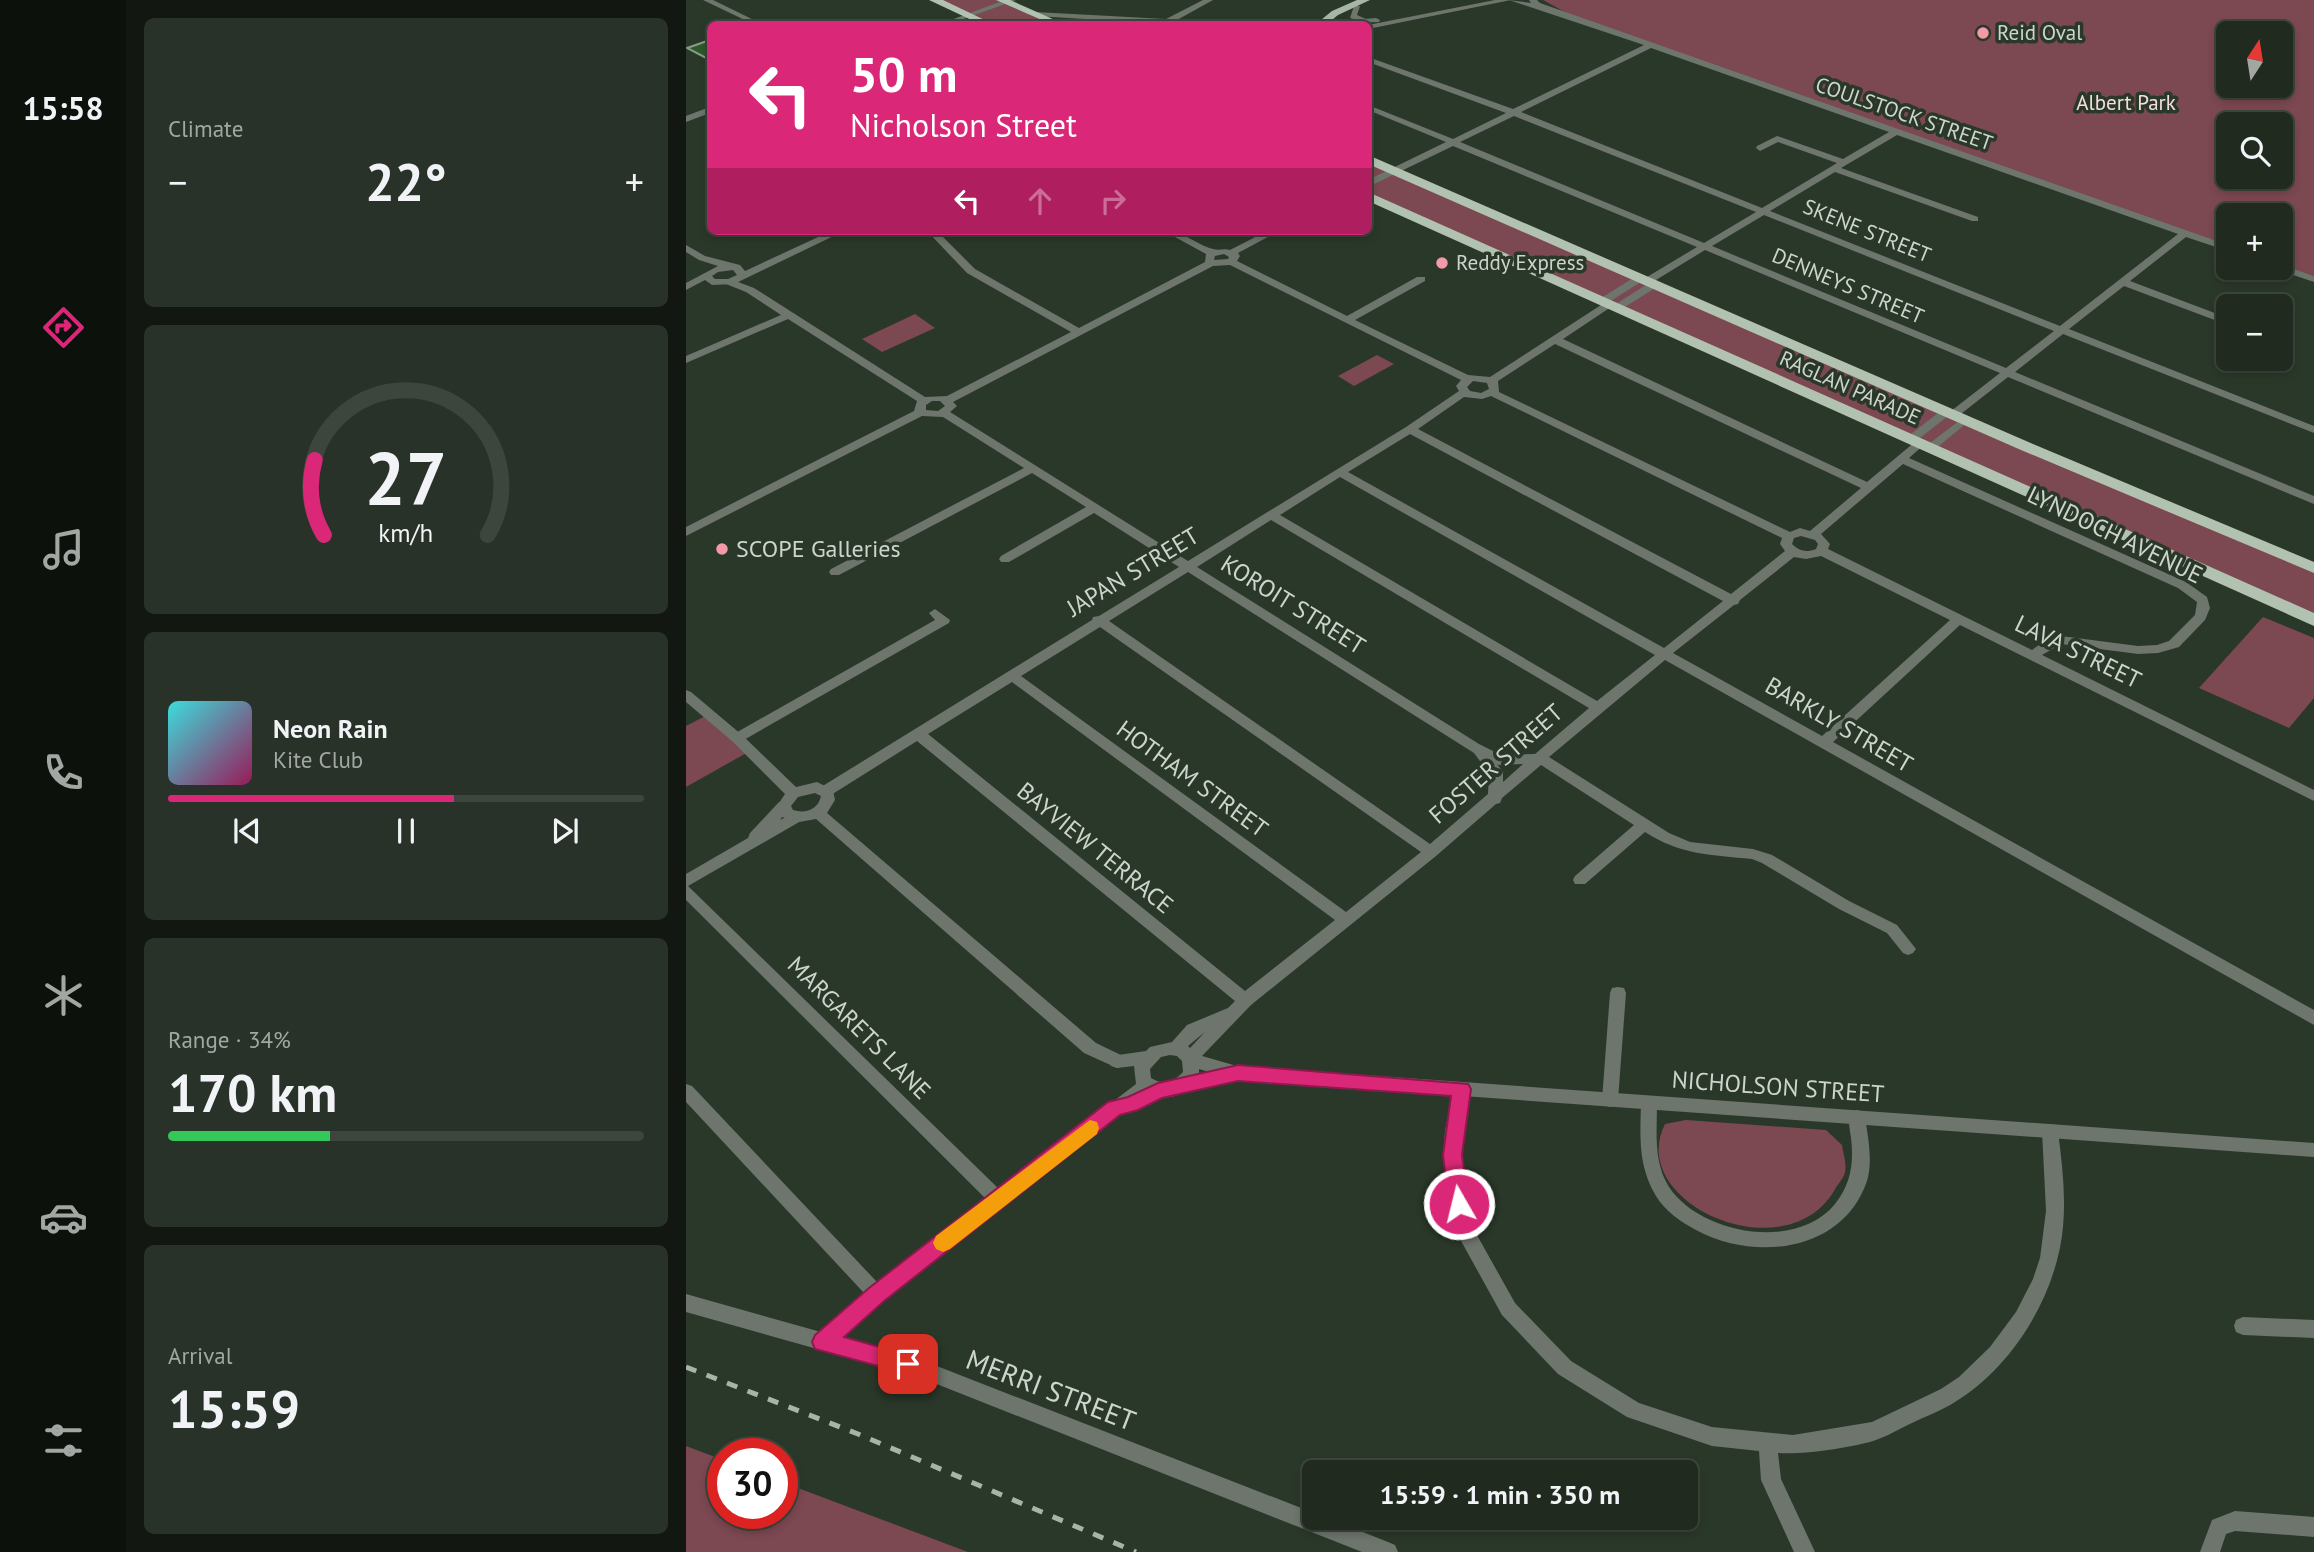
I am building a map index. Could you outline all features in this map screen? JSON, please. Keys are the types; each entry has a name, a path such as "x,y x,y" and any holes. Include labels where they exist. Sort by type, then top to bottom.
{"highway":[{"path":"934,0 981,21"},
{"path":"1004,1 1052,21"},
{"name":"RAGLAN PARADE","path":"1372,161 1954,416 2314,568"},
{"name":"RAGLAN PARADE","path":"1372,198 2313,617"}],"main road":[{"path":"1313,21 1374,0"},
{"path":"1337,21 1361,4"},
{"path":"1326,21 1345,8"}],"street":[{"path":"707,0 752,21"},
{"path":"1167,21 1209,0"},
{"path":"1372,23 1506,0"},
{"name":"COULSTOCK STREET","path":"1513,0 1568,16"},
{"name":"COULSTOCK STREET","path":"1533,0 1537,5 2216,244"},
{"path":"951,21 1004,1"},
{"path":"1361,4 1353,16 1361,21"},
{"path":"1035,14 1149,21"},
{"path":"945,21 966,15"},
{"path":"1372,182 1651,45"},
{"name":"SKENE STREET","path":"1372,59 2314,430"},
{"name":"DENNEYS STREET","path":"1372,109 2314,500"},
{"path":"686,119 707,111"},
{"path":"1492,380 1703,246 1895,132"},
{"path":"1760,148 1777,139 1845,163"},
{"path":"1835,169 1975,219"},
{"path":"1814,534 1867,486 2059,330 2124,283 2185,233"},
{"path":"730,282 737,271 815,235"},
{"path":"686,287 737,271 829,235"},
{"path":"937,235 971,271 1080,333"},
{"path":"1175,235 1212,258"},
{"path":"1231,258 1268,235"},
{"path":"686,248 702,258 737,271 750,290"},
{"path":"702,258 711,277 750,290 924,401"},
{"path":"920,413 918,407 924,401 937,397 948,400 1080,333 1212,258 1231,258 1347,320 1467,379 1481,377 1492,380 1497,386 1493,393"},
{"path":"2293,272 2314,279"},
{"path":"686,295 711,277"},
{"path":"1347,320 1421,279"},
{"path":"1609,305 1649,280"},
{"path":"2124,283 2216,318"},
{"path":"686,360 789,315"},
{"path":"1554,339 1867,486"},
{"path":"1467,379 1461,386 1464,392 1476,396 1493,393 1789,536 1800,532 1814,534 1824,544 1821,551 1810,555 1792,552 1786,544 1789,536"},
{"name":"JAPAN STREET","path":"826,791 1098,620 1341,473 1464,392"},
{"path":"686,532 920,413 929,416 944,413 951,406 948,400"},
{"name":"KOROIT STREET","path":"944,413 1474,747 1499,760 1542,758"},
{"path":"1920,444 1954,416"},
{"path":"1410,429 1734,601"},
{"name":"LYNDOCH AVENUE","path":"1901,459 2182,585 2203,600 2201,617 2174,644 2138,650 2061,640 2052,642 2034,655"},
{"path":"835,572 1033,468"},
{"name":"BARKLY STREET","path":"1341,473 2314,1018"},
{"path":"1005,559 1096,507"},
{"path":"1271,515 1598,707"},
{"name":"LAVA STREET","path":"1821,551 2314,796"},
{"name":"FOSTER STREET","path":"1186,1056 1210,1040 1231,1012 1245,1000 1432,852 1598,707 1792,552"},
{"path":"737,738 944,620 935,613"},
{"path":"1824,743 1959,619"},
{"path":"1098,620 1432,852"},
{"name":"HOTHAM STREET","path":"1011,675 1346,920"},
{"path":"686,695 737,738 788,800 787,813 796,817"},
{"name":"BAYVIEW TERRACE","path":"917,733 1245,1000"},
{"name":"KOROIT STREET","path":"1474,747 1496,772 1495,799"},
{"path":"1542,758 1644,825 1688,847 1753,854 1767,859 1844,905 1892,929 1908,949"},
{"path":"686,881 749,843 776,832 796,817 818,813 828,800 826,791 809,787 788,800 749,843"},
{"path":"818,813 1090,1048 1117,1061 1148,1084 1168,1091 1185,1084 1191,1074 1186,1056 1163,1049 1147,1058 1117,1061"},
{"path":"1580,880 1644,825"},
{"name":"MARGARETS LANE","path":"686,891 998,1199"},
{"path":"1610,1100 1618,993"},
{"name":"NICHOLSON STREET","path":"1186,1056 1238,1073 2314,1150"},
{"path":"1147,1058 1142,1067 1148,1084"},
{"name":"NICHOLSON STREET","path":"1185,1084 1238,1073"},
{"path":"823,1342 876,1294 1115,1108 1132,1105 1148,1084"},
{"path":"1461,1089 1452,1155 1462,1220 1483,1272 1516,1322 1556,1362 1618,1403 1677,1428 1711,1437 1768,1444 1834,1441 1893,1425 1939,1402 1987,1364 2022,1319 2039,1287 2049,1256 2055,1193 2050,1131"},
{"path":"686,1091 876,1294"},
{"path":"1649,1102 1650,1161 1666,1194 1699,1223 1716,1231 1758,1241 1780,1241 1811,1232 1826,1224 1846,1204 1860,1170 1857,1117"},
{"name":"MERRI STREET","path":"686,1303 924,1370 1376,1550"},
{"path":"2243,1326 2314,1329"},
{"path":"1768,1444 1771,1480 1805,1552"},
{"path":"2210,1552 2219,1527 2235,1521 2314,1527"}],"green space":[{"path":"934,0 1001,0 1052,21 981,21"},
{"name":"Albert Park","path":"1543,0 2314,0 2314,276 2293,269 2293,203 2216,203 2216,242 1572,16"},
{"path":"1372,160 2314,568 2314,620 1372,197"},
{"path":"915,314 935,328 882,352 862,339"},
{"path":"1377,355 1394,364 1354,386 1338,376"},
{"path":"2263,617 2314,638 2314,698 2289,728 2199,688"},
{"path":"709,714 750,751 686,787 686,726"},
{"path":"1686,1120 1826,1130 1842,1145 1846,1166 1844,1174 1834,1191 1811,1215 1781,1226 1748,1227 1716,1218 1688,1202 1668,1179 1659,1153 1665,1124"},
{"path":"686,1446 707,1454 707,1529 798,1529 798,1488 968,1552 686,1552"}],"building":[{"path":"707,41 707,58 687,48"}],"railway":[{"path":"686,1367 858,1434 1136,1552"}],"slow traffic":[{"path":"943,1243 1090,1128"}],"place":[{"name":"Reid Oval","path":"1983,33"},
{"name":"Reddy Express","path":"1442,263"},
{"name":"SCOPE Galleries","path":"722,549"}],"route":[{"path":"908,1364 823,1342 876,1294 1115,1108 1132,1105 1158,1091 1168,1091 1185,1084 1238,1073 1461,1089 1453,1130 1452,1155 1459,1204"}]}
